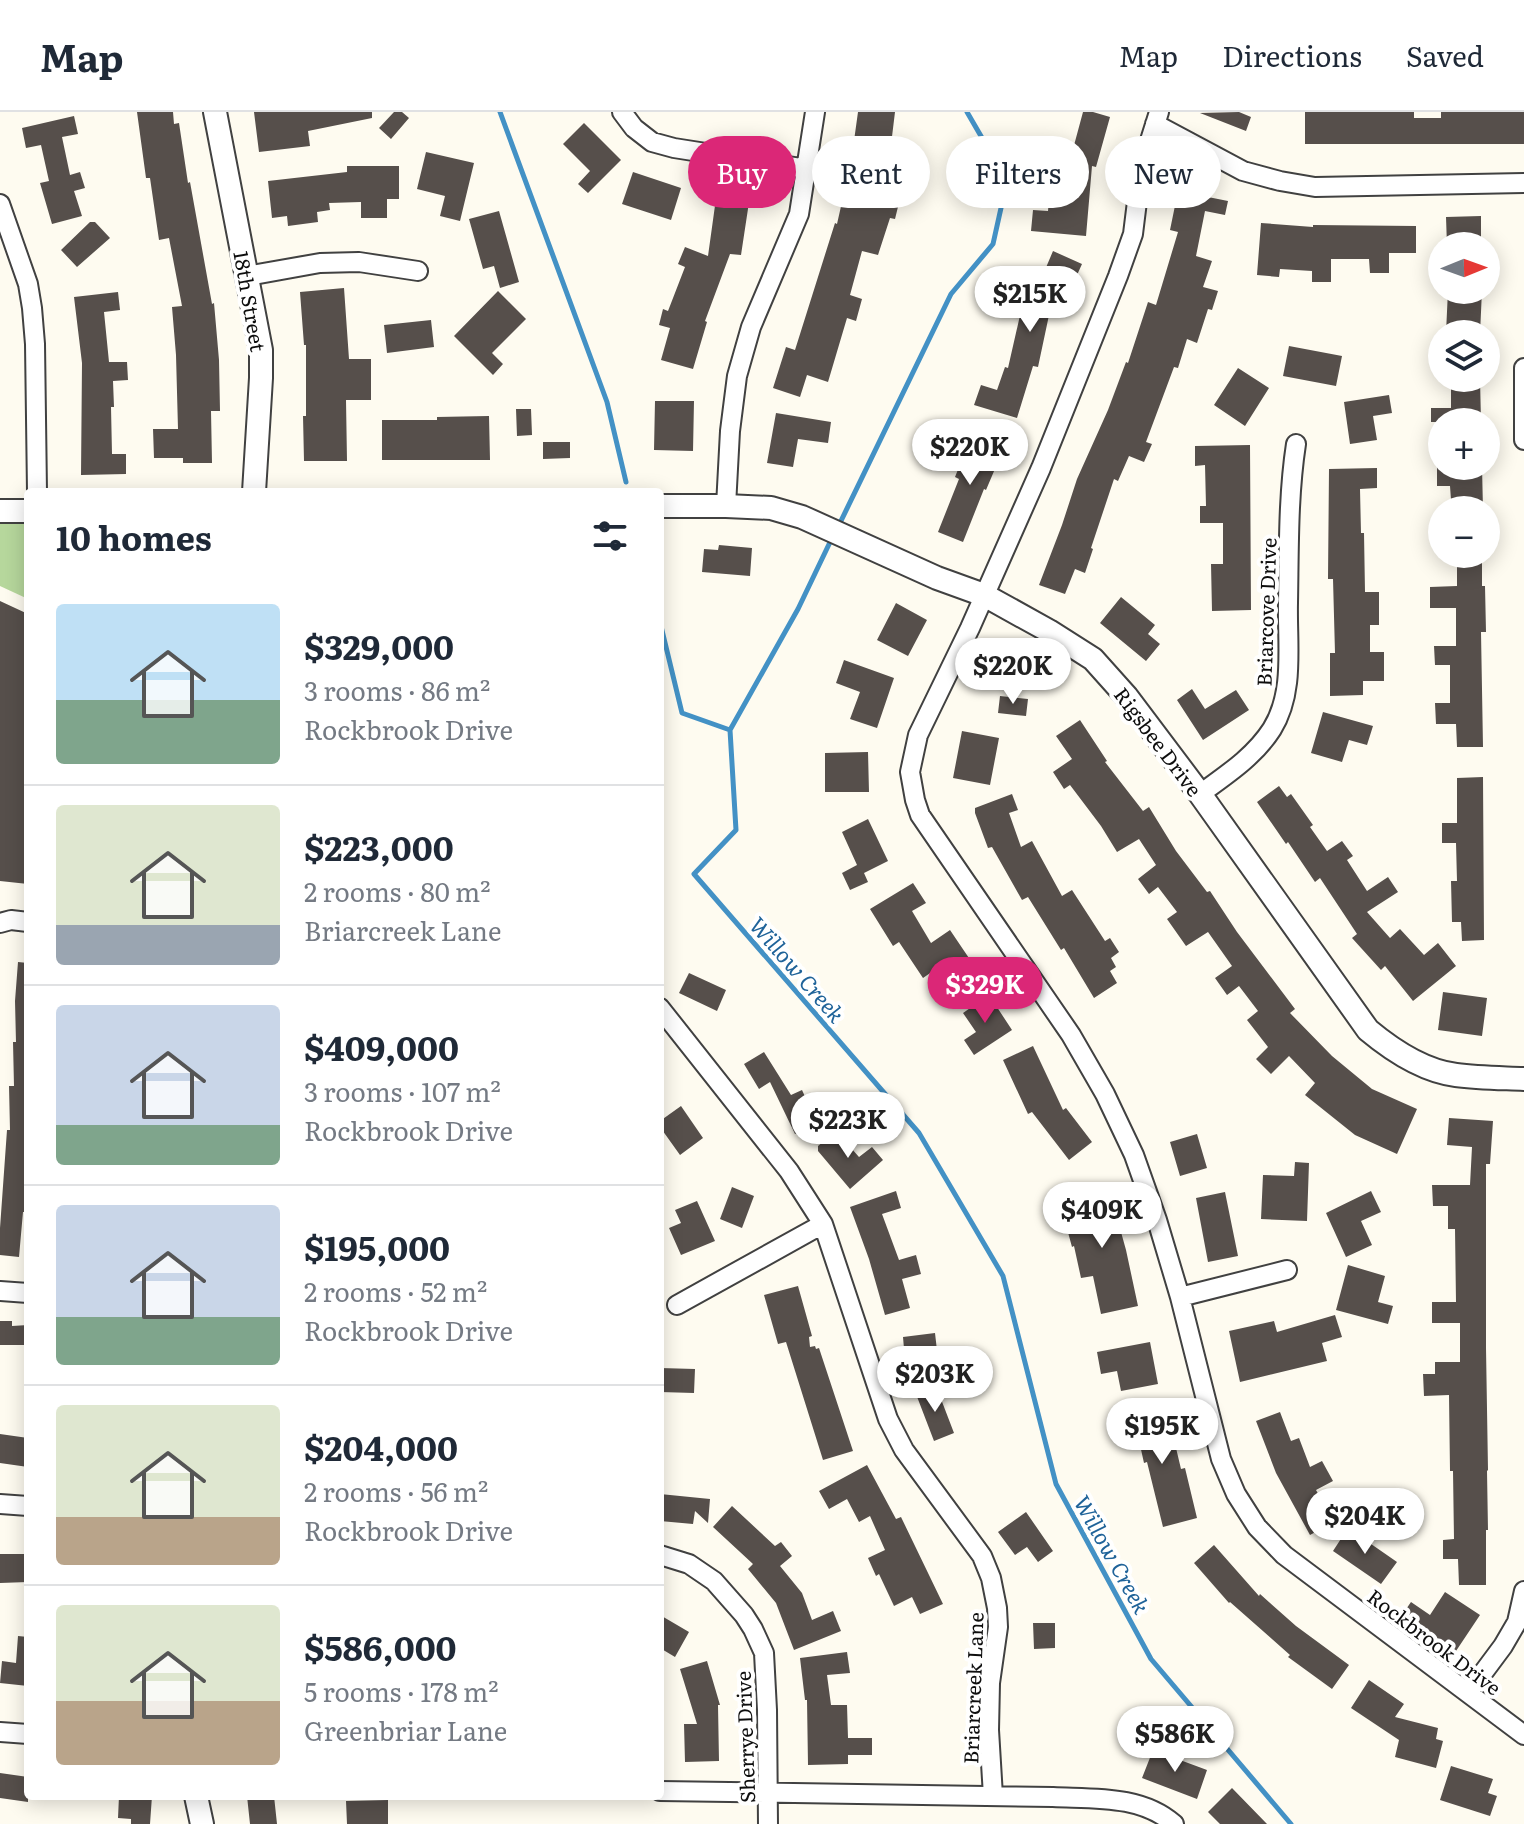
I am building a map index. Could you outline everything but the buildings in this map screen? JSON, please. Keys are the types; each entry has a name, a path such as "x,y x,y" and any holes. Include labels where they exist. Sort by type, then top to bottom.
{"street":[{"name":"18th Street","path":"215,112 261,350 254,488"},
{"path":"622,112 634,128 652,142 807,169"},
{"path":"726,506 737,376 751,327 799,214 815,112"},
{"path":"1157,118 1243,171 1280,181 1315,187 1524,183"},
{"name":"Rockbrook Drive","path":"1157,118 1141,169 1133,234 1123,262 1041,468 918,735 910,772 915,800 920,815 1071,1035 1105,1094 1134,1155 1180,1297 1221,1459 1236,1494 1257,1527 1284,1555 1524,1735"},
{"path":"0,204 28,284 32,308 37,488"},
{"path":"247,276 320,263 359,262 418,271"},
{"path":"1524,368 1524,440"},
{"name":"Briarcove Drive","path":"1200,794 1259,747 1284,704 1292,472 1296,444"},
{"name":"Rigsbee Drive","path":"664,506 771,508 822,525 937,578 984,595 1093,659 1127,697 1200,794 1368,1030 1397,1051 1430,1068 1453,1075 1524,1079"},
{"path":"0,511 24,511"},
{"path":"0,923 24,922"},
{"name":"Briarcreek Lane","path":"664,1013 789,1171 823,1224 888,1419 904,1450 982,1556 991,1578 998,1618 990,1691 993,1796"},
{"path":"677,1305 823,1224"},
{"path":"1180,1297 1287,1270"},
{"path":"0,1291 24,1293"},
{"path":"0,1504 24,1506"},
{"name":"Sherrye Drive","path":"664,1556 689,1564 714,1581 744,1615 764,1653 768,1824"},
{"path":"1468,1693 1517,1622 1524,1591"},
{"path":"0,1732 24,1734"},
{"path":"664,1791 1115,1799 1142,1806 1174,1824"},
{"path":"197,1800 202,1824"}],"green space":[{"path":"0,524 24,524 24,597 0,586"}],"waterway":[{"path":"500,112 607,402 626,482"},
{"name":"Willow Creek","path":"839,525 951,294 993,244 1007,181 967,112"},
{"name":"Willow Creek","path":"832,538 798,609 730,730 736,830 694,874 919,1133 1003,1276 1056,1484 1151,1659 1291,1824"},
{"path":"664,639 682,713 730,730"}]}
